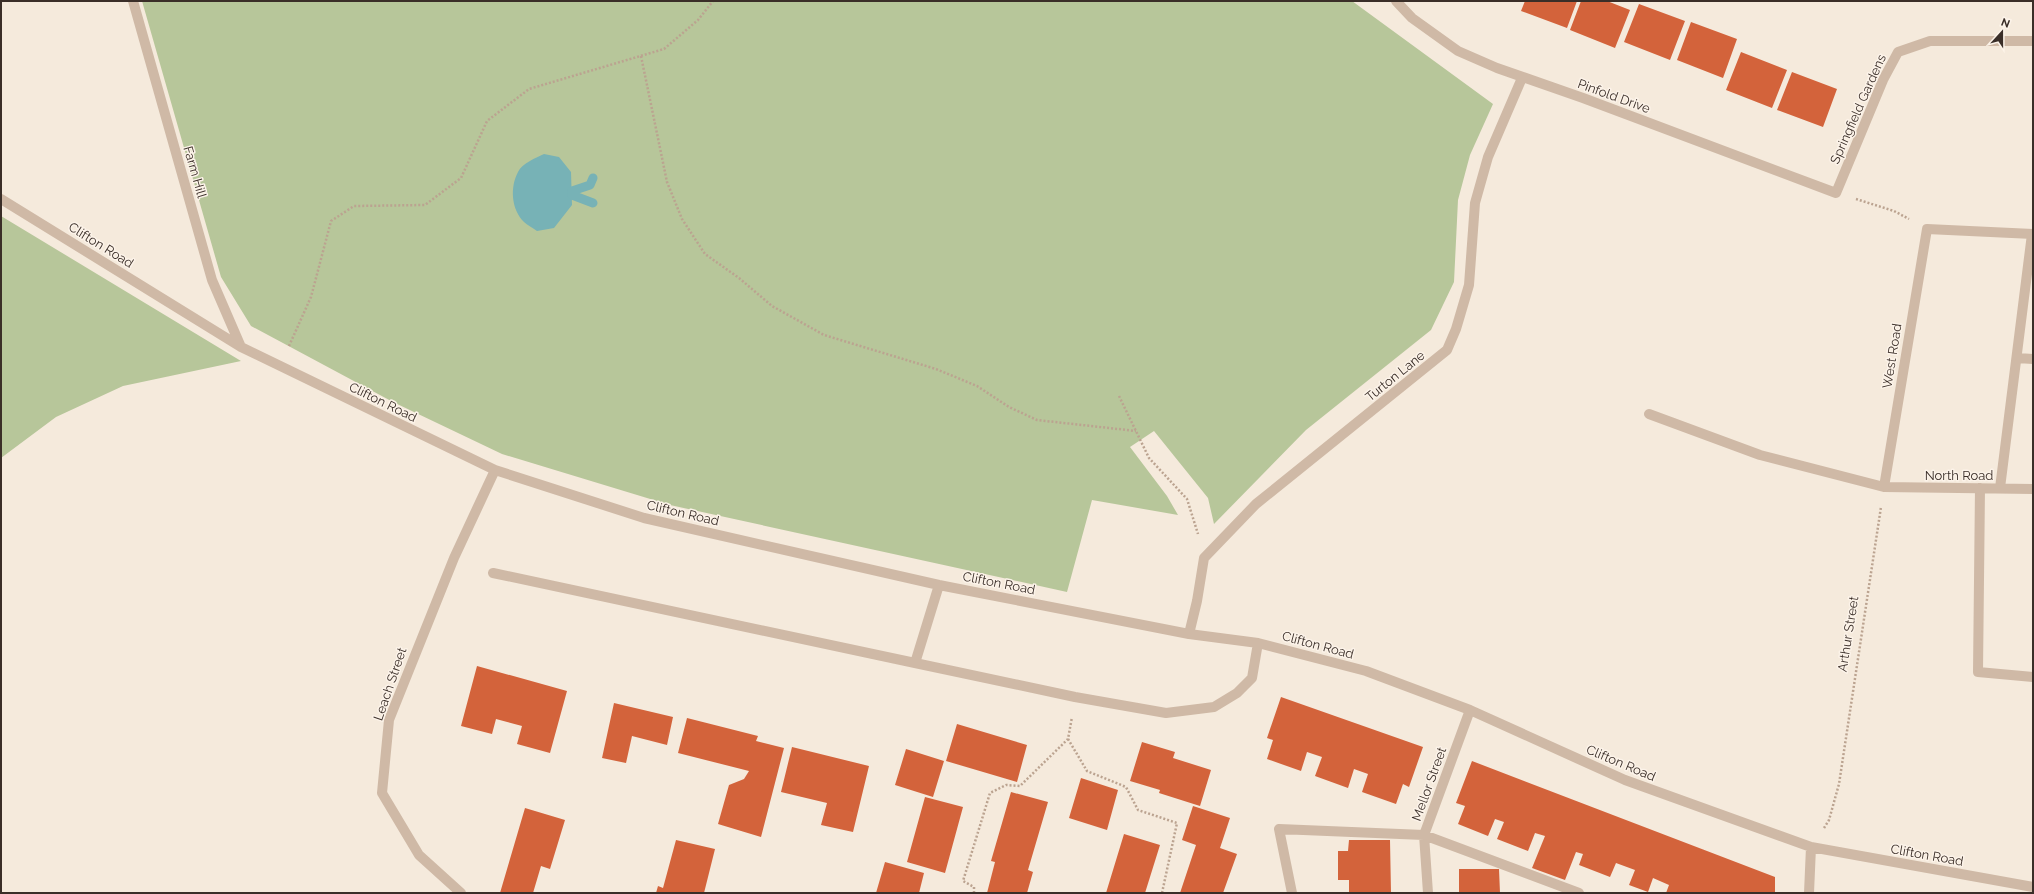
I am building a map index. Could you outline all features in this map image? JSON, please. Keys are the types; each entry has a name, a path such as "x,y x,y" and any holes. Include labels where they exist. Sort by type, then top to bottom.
{"street":[{"name":"Farm Hill","path":"132,1 212,280 241,347"},
{"name":"Pinfold Drive","path":"1396,1 1412,18 1458,51 1522,78 1583,98 1836,193"},
{"name":"Springfield Gardens","path":"1836,193 1883,80 1898,52 1930,41 2033,41"},
{"name":"Turton Lane","path":"1204,558 1256,504 1447,350 1456,329 1469,285 1475,203 1488,157 1522,78"},
{"name":"Clifton Road","path":"1,199 241,347 495,470 644,518 939,584 1189,634 1258,643 1366,671 1470,710 1625,780 1811,847 2033,887"},
{"path":"1926,229 2032,234 2000,488"},
{"name":"West Road","path":"1884,487 1926,229"},
{"path":"2017,358 2033,359"},
{"name":"North Road","path":"1649,414 1760,455 1884,487 2033,489"},
{"name":"Leach Street","path":"461,893 419,855 382,792 389,720 451,565 495,470"},
{"path":"1980,488 1978,672 2033,677"},
{"path":"1189,634 1197,601 1204,558"},
{"path":"493,572 1075,697 1166,713 1214,707 1237,693 1252,678 1258,643"},
{"path":"915,662 939,584"},
{"name":"Mellor Street","path":"1428,893 1424,835 1470,710"},
{"path":"1292,893 1279,829 1424,835 1579,893"},
{"path":"1809,893 1811,847"}],"path":[{"path":"291,343 311,297 331,221 354,206 425,205 461,178 487,121 529,89 664,49 698,20 713,1"},
{"path":"642,56 668,182 682,219 705,254 739,278 772,306 824,335 936,369 977,386 1009,407 1037,420 1136,431"},
{"path":"1836,193 1894,212 1926,229"},
{"path":"1119,396 1150,458 1187,499 1204,558"},
{"name":"Arthur Street","path":"1830,820 1839,784 1884,487"},
{"path":"974,893 974,887 963,881 990,793 1006,785 1020,786 1068,739 1075,697"},
{"path":"1068,739 1087,771 1126,787 1138,810 1177,822 1162,893"}],"green space":[{"path":"142,1 1352,1 1493,104 1470,155 1458,200 1454,282 1431,330 1306,430 1214,524 1208,498 1154,431 1130,447 1167,496 1178,515 1092,500 1067,592 670,505 502,454 393,402 251,326 221,277"},
{"path":"1,216 241,361 123,386 56,417 1,458"}],"water":[{"path":"544,154 559,157 571,172 572,205 554,228 537,231 525,223 516,211 513,191 515,178 520,169 530,161"}],"building":[{"path":"1525,1 1577,1 1567,28 1521,11"},
{"path":"1581,1 1607,1 1630,10 1615,48 1570,30"},
{"path":"1639,4 1685,21 1670,60 1624,42"},
{"path":"1691,22 1737,39 1723,78 1677,60"},
{"path":"1741,52 1787,70 1772,108 1726,90"},
{"path":"1792,72 1837,89 1823,127 1777,110"},
{"path":"477,666 567,691 550,753 517,744 522,726 496,719 492,734 461,726"},
{"path":"1281,697 1423,747 1409,787 1403,784 1396,804 1362,792 1368,774 1354,769 1348,788 1315,776 1322,757 1307,752 1301,771 1267,759 1273,740 1267,738"},
{"path":"614,703 673,717 667,745 632,736 626,763 602,758"},
{"path":"687,718 758,736 756,741 784,748 761,837 718,824 729,785 744,779 749,771 678,753"},
{"path":"957,724 1027,745 1017,782 946,761"},
{"path":"1142,742 1175,752 1173,758 1211,770 1200,806 1159,793 1160,790 1130,781"},
{"path":"792,747 869,766 853,832 821,825 827,803 781,792"},
{"path":"906,749 944,761 933,797 895,785"},
{"path":"1472,761 1775,877 1775,893 1666,893 1669,885 1653,878 1648,892 1629,885 1635,870 1616,863 1610,877 1579,865 1583,854 1576,852 1565,880 1532,868 1545,836 1535,833 1528,851 1497,839 1504,822 1495,819 1488,836 1458,824 1465,806 1456,803"},
{"path":"1081,778 1118,790 1107,830 1069,818"},
{"path":"1011,792 1048,802 1028,870 1033,872 1027,893 987,893 995,862 991,861"},
{"path":"925,797 963,807 945,873 907,862"},
{"path":"1193,806 1230,818 1220,848 1237,854 1223,893 1180,893 1196,845 1182,840"},
{"path":"525,808 565,820 550,869 541,866 533,893 500,893"},
{"path":"1124,834 1160,845 1145,893 1106,893"},
{"path":"676,840 715,849 704,893 656,893 658,886 663,888"},
{"path":"1349,840 1390,840 1391,893 1349,893 1349,880 1338,880 1338,851 1348,851"},
{"path":"885,862 924,873 919,893 876,893"},
{"path":"1459,869 1499,869 1500,893 1459,893"}],"waterway":[{"path":"572,191 590,185 593,178"},
{"path":"572,195 593,203"}]}
